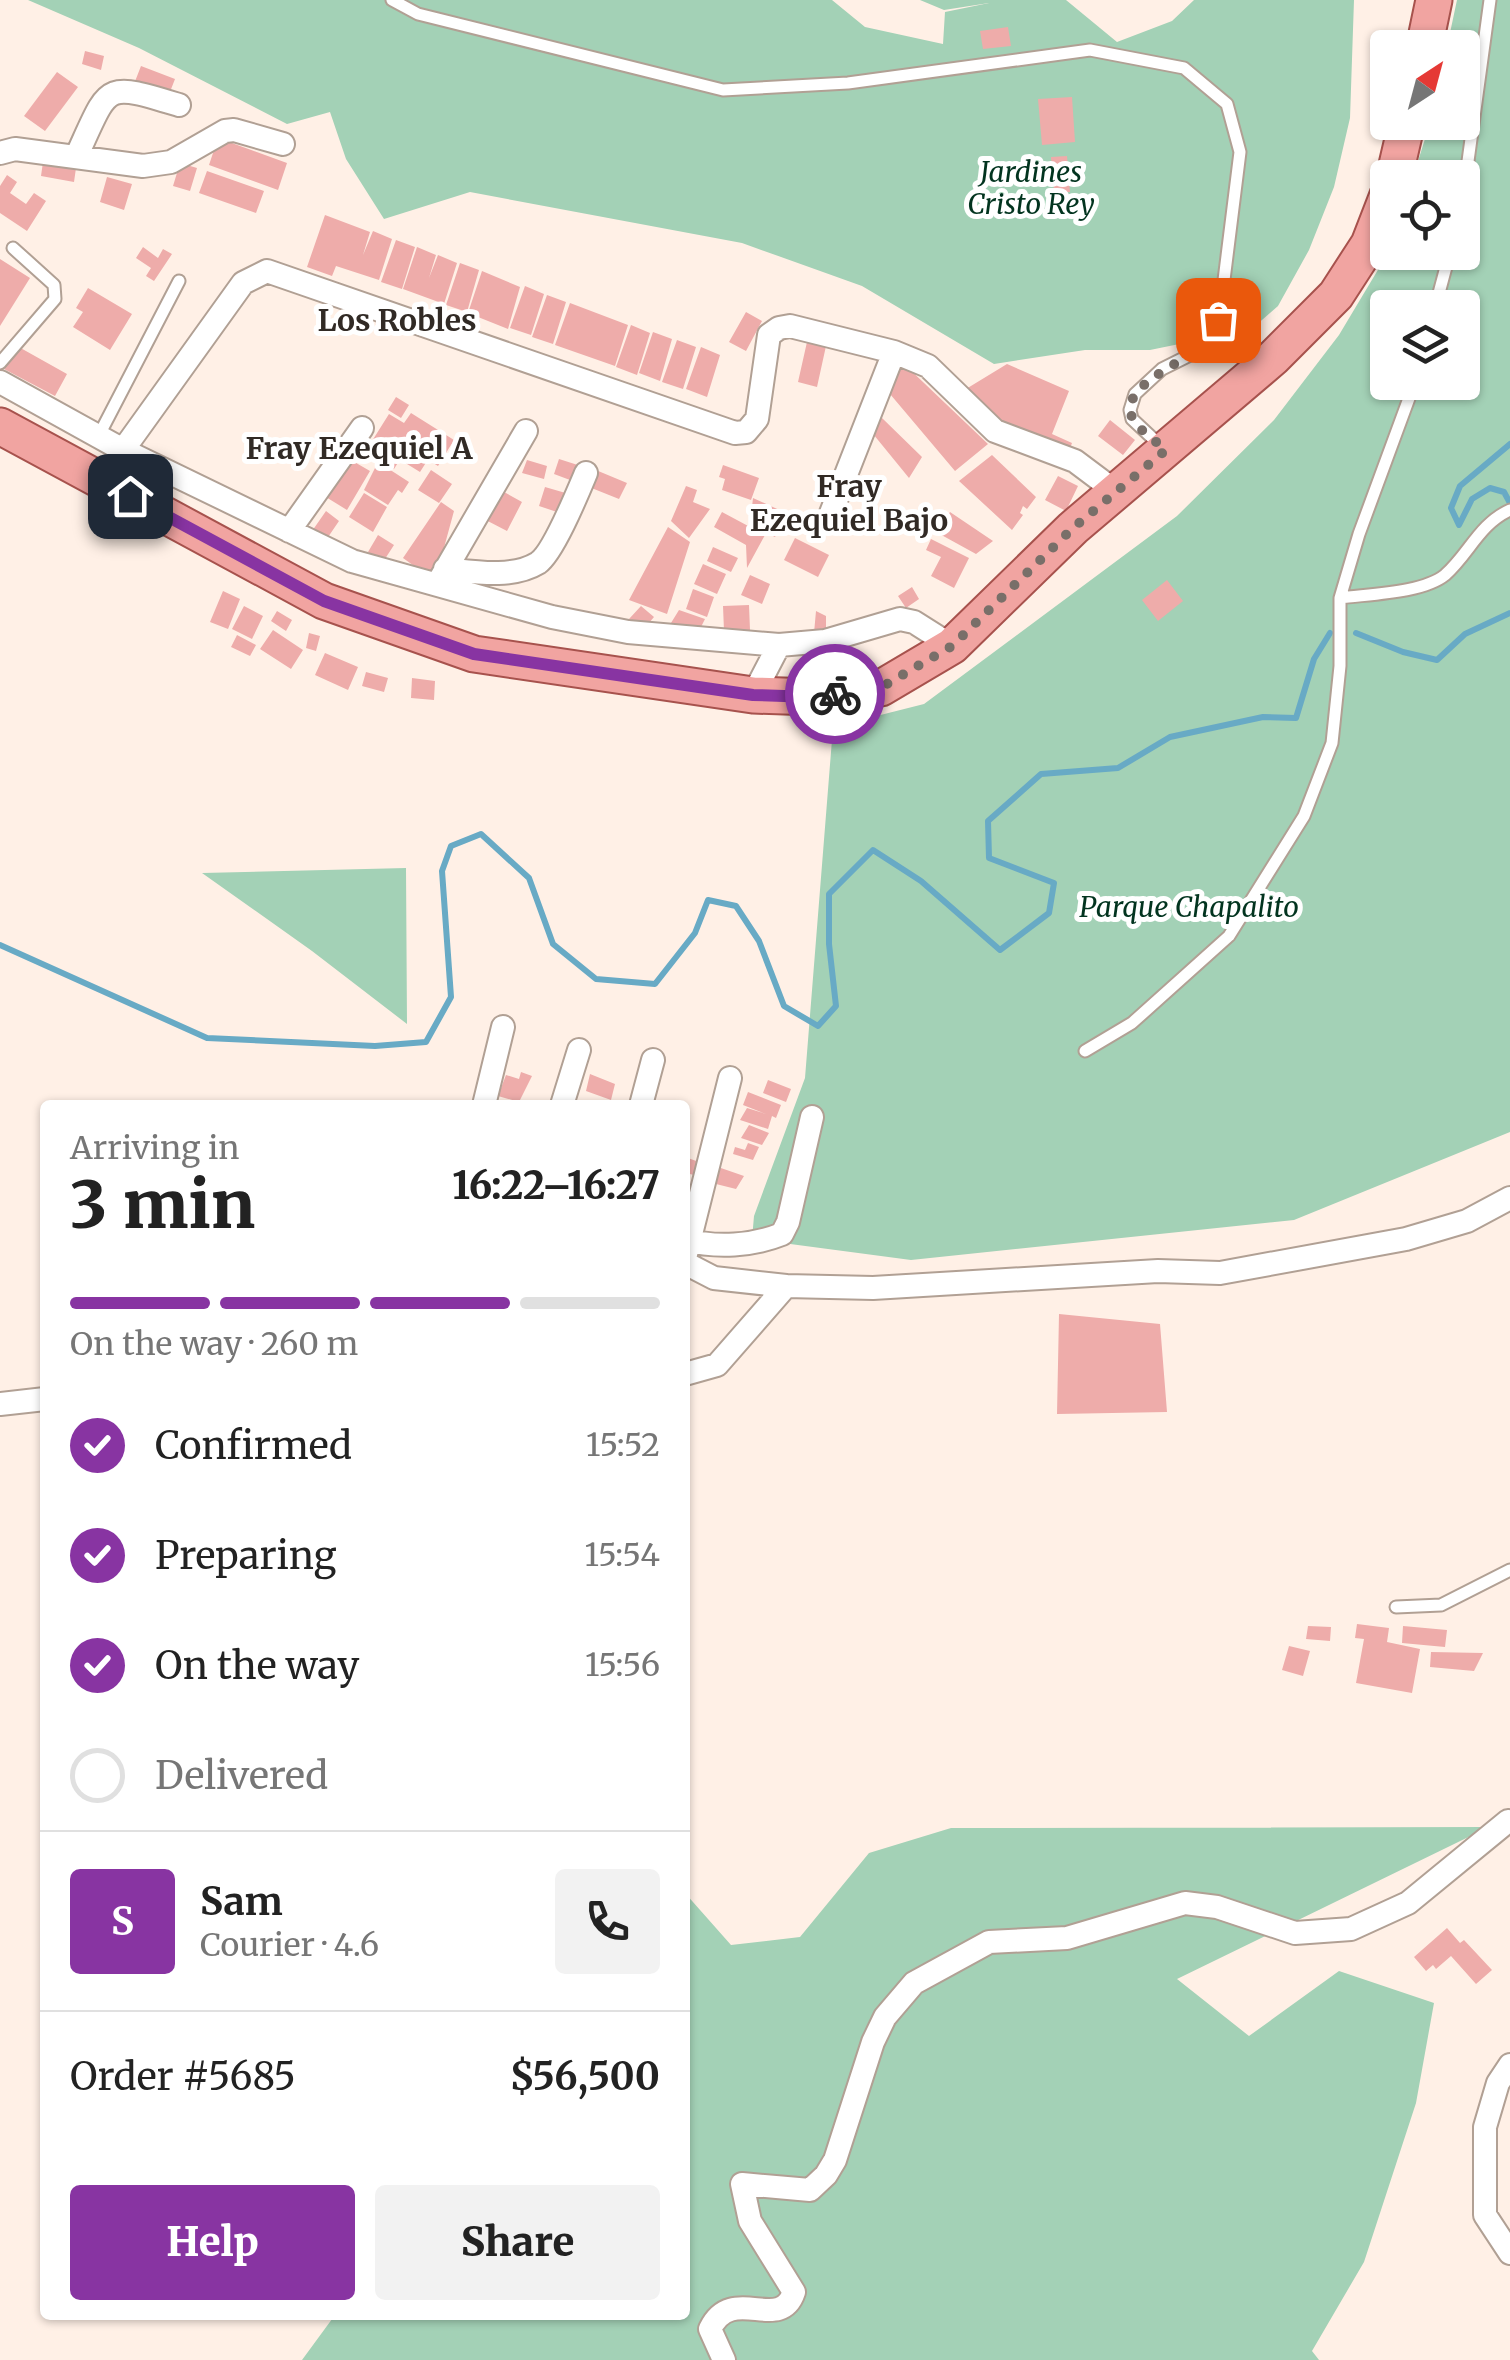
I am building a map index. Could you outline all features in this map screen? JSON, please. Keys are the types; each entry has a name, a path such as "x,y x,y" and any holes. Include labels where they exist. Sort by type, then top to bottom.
{"main road":[{"path":"1428,30 1434,0"},
{"path":"0,426 306,592 474,654 753,695 813,697 880,688 952,646 1115,491 1273,358 1336,295 1370,241"}],"street":[{"path":"77,154 97,110 115,92 126,89 179,106"},
{"path":"0,153 15,149 77,154 142,166 172,162 234,130 283,144"},
{"path":"123,450 243,283 267,271 735,434 746,432 757,419 769,335 779,328 790,326 894,352 928,366 995,431 1075,461 1115,491"},
{"path":"831,513 894,352"},
{"path":"0,382 123,450 352,561 441,576 516,571 543,560 586,473"},
{"path":"288,531 362,428"},
{"path":"441,576 526,430"},
{"path":"441,576 519,609 628,632 779,645 824,641 900,618 914,622 952,646"},
{"path":"753,695 779,645"},
{"path":"485,1100 504,1028"},
{"path":"563,1100 578,1050"},
{"path":"642,1100 654,1060"},
{"path":"690,1234 730,1078"},
{"path":"690,1250 767,1240 782,1234 812,1117"},
{"path":"690,1254 714,1278 786,1286 873,1288 1158,1271 1220,1273 1406,1240 1467,1221 1510,1198"},
{"path":"690,1373 717,1365 786,1286"},
{"path":"0,1404 40,1400"},
{"path":"724,2360 710,2328 716,2317 727,2308 782,2309 790,2303 794,2292 750,2221 742,2184 810,2190 826,2175 835,2160 872,2042 885,2016 914,1983 989,1942 1067,1938 1185,1902 1217,1906 1295,1934 1351,1929 1408,1903 1509,1825"},
{"path":"1510,2064 1498,2082 1485,2127 1485,2215 1510,2252"}],"lane":[{"path":"392,0 418,14 723,90 848,83 1090,50 1184,68 1227,104 1240,152 1218,320 1190,355 1162,370 1135,394 1130,410 1132,420 1166,450"},
{"path":"1468,160 1490,0"},
{"path":"0,362 55,299 54,285 13,248"},
{"path":"98,437 179,281"},
{"path":"1086,1051 1132,1023 1229,936 1304,816 1332,743 1340,666 1340,598 1408,400"},
{"path":"1340,598 1430,585 1446,574 1489,521 1510,510"},
{"path":"1396,1608 1441,1605 1510,1570"}],"green space":[{"name":"Jardines Cristo Rey","path":"28,0 832,0 865,27 943,44 945,12 989,3 944,10 920,0 1066,0 1117,42 1172,21 1194,0 1354,0 1350,118 1334,187 1309,250 1278,306 1239,340 1189,342 1150,350 1085,350 994,364 862,286 742,243 470,192 384,219 346,159 330,112 287,124 139,48"},
{"name":"Parque Chapalito","path":"1457,0 1510,0 1510,1132 1294,1220 911,1260 752,1239 754,1216 805,1078 833,727 924,704 1177,516 1274,420 1339,335 1378,270 1480,270 1480,160 1418,160 1425,140 1480,140 1480,30 1451,30"},
{"path":"406,868 407,1024 202,873"},
{"path":"1489,1827 1177,1979 1249,2036 1339,1971 1434,2003 1416,2103 1364,2262 1312,2351 1319,2360 302,2360 331,2320 690,2320 690,1899 731,1945 800,1937 869,1853 951,1828"}],"building":[{"path":"1008,27 1011,46 983,49 980,31"},
{"path":"85,51 104,56 101,70 82,64"},
{"path":"141,66 175,79 168,97 134,84"},
{"path":"57,72 78,87 45,131 24,116"},
{"path":"1072,97 1075,142 1042,145 1038,99"},
{"path":"218,138 287,163 278,190 209,165"},
{"path":"1067,156 1070,192 1054,193 1051,157"},
{"path":"43,162 76,168 74,182 41,176"},
{"path":"180,163 197,168 190,191 173,186"},
{"path":"207,171 264,191 256,213 199,193"},
{"path":"7,175 17,182 10,193 26,204 34,193 46,201 27,231 0,213 0,186"},
{"path":"107,177 132,184 124,210 100,202"},
{"path":"325,215 370,232 363,255 373,231 392,239 379,280 336,266 332,276 307,267"},
{"path":"396,240 415,247 402,289 381,282"},
{"path":"143,247 158,258 163,249 172,254 154,281 146,276 151,268 136,258"},
{"path":"417,247 436,255 429,278 438,255 457,263 444,304 403,289"},
{"path":"0,259 30,278 0,326"},
{"path":"460,263 479,270 467,312 446,305"},
{"path":"482,271 520,287 508,329 468,313"},
{"path":"525,286 544,294 531,335 510,328"},
{"path":"88,288 132,314 110,350 73,327 83,312 76,308"},
{"path":"547,295 566,302 553,344 532,337"},
{"path":"570,303 628,325 615,366 555,345"},
{"path":"746,312 762,321 746,351 729,342"},
{"path":"631,325 650,333 637,375 616,367"},
{"path":"653,332 672,339 660,381 639,373"},
{"path":"677,340 696,347 683,389 662,382"},
{"path":"807,342 826,346 817,387 798,382"},
{"path":"17,346 67,374 55,396 4,369"},
{"path":"701,347 720,355 707,397 686,389"},
{"path":"902,362 988,444 955,471 890,394"},
{"path":"1007,364 1069,391 1052,434 1072,443 1067,456 1003,430 966,389"},
{"path":"396,397 409,405 401,418 388,410"},
{"path":"411,413 454,440 438,466 395,439 387,450 372,441 389,414 404,423"},
{"path":"882,418 922,457 909,478 869,429"},
{"path":"1110,420 1135,440 1123,455 1098,436"},
{"path":"401,444 427,461 420,472 394,456"},
{"path":"382,450 399,461 394,469 377,458"},
{"path":"992,455 1036,497 1027,509 1023,506 1023,515 1012,530 959,481"},
{"path":"344,456 370,471 347,510 321,494"},
{"path":"559,459 584,467 578,483 554,474"},
{"path":"527,460 547,466 544,479 522,473"},
{"path":"378,462 409,482 388,505 364,490"},
{"path":"723,465 759,478 751,500 722,490 725,479 719,477"},
{"path":"591,468 627,483 619,499 584,485"},
{"path":"431,470 452,484 439,503 418,490"},
{"path":"1058,476 1078,486 1066,511 1045,500"},
{"path":"686,486 697,490 693,502 710,509 689,538 671,521"},
{"path":"495,487 522,502 507,531 480,517"},
{"path":"545,487 569,494 563,514 539,506"},
{"path":"364,493 387,507 373,532 349,517"},
{"path":"753,498 786,513 775,537 750,525"},
{"path":"441,502 454,511 442,555 428,576 403,558"},
{"path":"326,511 339,521 324,543 310,534"},
{"path":"722,512 765,535 747,568 746,545 714,527"},
{"path":"950,512 993,541 976,554 936,532"},
{"path":"668,527 690,542 667,614 629,600"},
{"path":"378,535 394,545 383,562 368,552"},
{"path":"795,538 829,555 818,577 784,560"},
{"path":"931,539 969,558 954,588 931,576 941,557 926,550"},
{"path":"713,547 738,558 731,572 707,561"},
{"path":"703,564 726,574 717,594 694,584"},
{"path":"750,575 770,584 762,604 741,595"},
{"path":"1167,580 1183,601 1158,621 1142,600"},
{"path":"912,587 919,599 906,608 898,596"},
{"path":"693,589 714,597 707,617 686,609"},
{"path":"223,591 240,599 228,629 210,622"},
{"path":"749,605 750,630 724,631 723,606"},
{"path":"244,606 263,616 252,639 232,629"},
{"path":"641,606 654,617 642,631 629,619"},
{"path":"679,610 705,619 696,637 671,623"},
{"path":"277,611 292,620 286,631 271,621"},
{"path":"816,611 826,616 826,634 814,633"},
{"path":"273,630 303,650 291,669 260,649"},
{"path":"309,633 320,636 316,651 306,648"},
{"path":"237,635 256,645 250,656 231,647"},
{"path":"325,653 358,667 348,690 315,675"},
{"path":"834,665 835,677 816,679 815,666"},
{"path":"366,672 388,678 384,692 362,686"},
{"path":"412,678 435,681 434,700 411,698"},
{"path":"521,1072 532,1076 520,1100 498,1096 506,1075 519,1079"},
{"path":"590,1074 615,1084 611,1100 586,1091"},
{"path":"768,1080 791,1089 786,1102 763,1093"},
{"path":"748,1092 781,1105 768,1129 740,1120 747,1108 766,1114 743,1105"},
{"path":"749,1125 769,1133 762,1145 741,1138"},
{"path":"748,1143 759,1147 753,1160 733,1154 735,1147 745,1150"},
{"path":"690,1159 702,1163 699,1176 690,1174"},
{"path":"718,1167 744,1176 736,1189 712,1183"},
{"path":"1059,1314 1160,1324 1167,1412 1057,1414"},
{"path":"1357,1624 1389,1628 1387,1642 1420,1649 1412,1693 1356,1683 1364,1639 1355,1638"},
{"path":"1308,1626 1331,1627 1330,1641 1306,1639"},
{"path":"1403,1626 1447,1630 1445,1647 1402,1643"},
{"path":"1289,1646 1310,1651 1303,1676 1282,1670"},
{"path":"1431,1652 1483,1653 1474,1671 1430,1667"},
{"path":"1447,1928 1492,1970 1476,1984 1451,1956 1436,1969 1433,1965 1426,1971 1414,1957"}],"waterway":[{"path":"1510,444 1460,486 1451,508 1459,525 1472,499 1490,488 1504,492 1510,503"},
{"path":"1356,633 1403,652 1437,660 1465,634 1510,613"},
{"path":"0,945 207,1038 375,1046 426,1042 451,997 442,871 451,846 481,834 529,878 553,944 596,979 655,984 695,933 708,900 736,906 759,941 784,1006 818,1026 836,1006 829,944 829,894 873,850 921,881 1000,950 1049,913 1054,883 989,858 988,821 1041,774 1118,768 1170,737 1263,717 1296,718 1314,659 1330,633"}],"way so far":[{"path":"835,694 880,688 952,646 1073,528 1166,450 1132,420 1130,410 1135,394 1162,370 1190,355 1218,320"}],"district":[{"name":"Los Robles","path":"397,320"},
{"name":"Fray Ezequiel A","path":"359,448"},
{"name":"Fray Ezequiel Bajo","path":"849,503"}],"route":[{"path":"130,496 324,601 474,654 753,695 835,694"}]}
